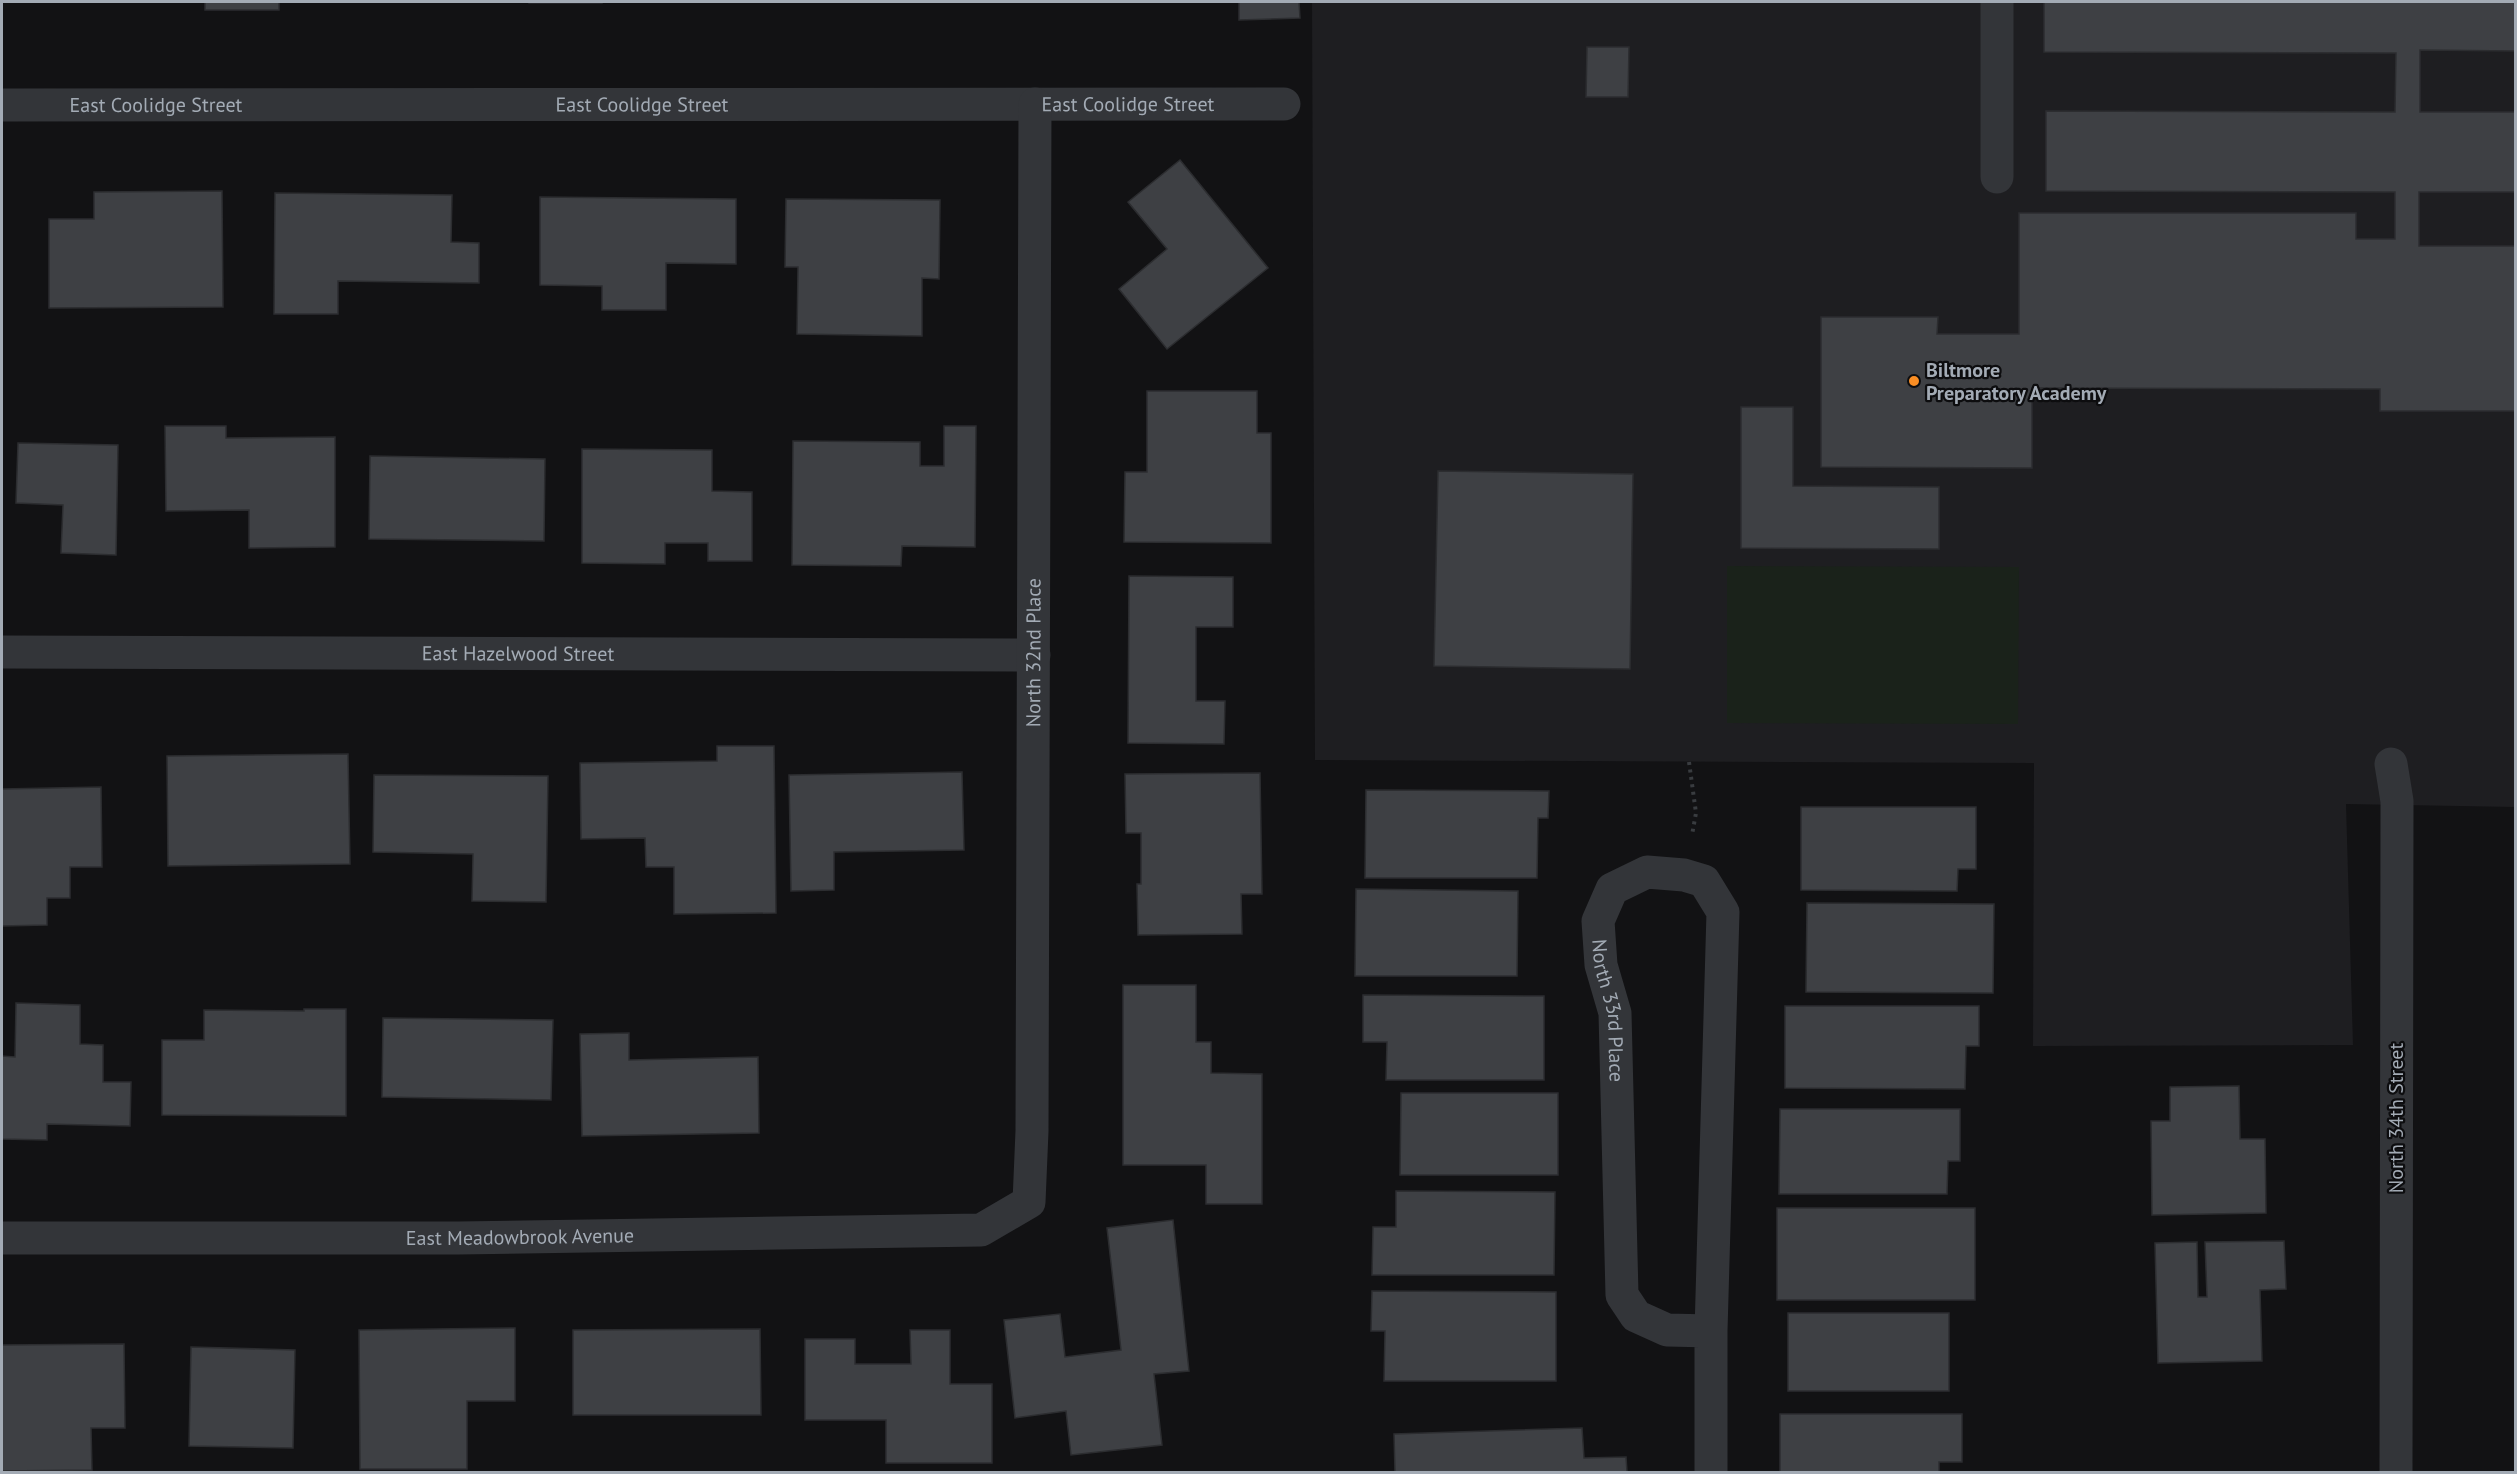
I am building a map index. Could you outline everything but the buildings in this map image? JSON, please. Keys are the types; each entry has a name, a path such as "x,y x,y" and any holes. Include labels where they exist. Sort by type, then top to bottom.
{"street":[{"path":"1997,2 1997,177"},
{"name":"North 32nd Place","path":"1029,1202 1032,1119 1035,104"},
{"name":"East Coolidge Street","path":"2,105 1284,104"},
{"name":"East Hazelwood Street","path":"2,651 1034,655"},
{"name":"North 34th Street","path":"2391,764 2397,801 2396,1473"},
{"name":"North 33rd Place","path":"1711,1331 1667,1330 1636,1316 1622,1295 1615,1013 1601,965 1598,921 1612,889 1647,872 1684,875 1704,881 1723,912 1711,1331 1711,1473"},
{"name":"East Meadowbrook Avenue","path":"2,1238 458,1238 981,1230 1029,1202"}],"path":[{"path":"1684,875 1696,813 1689,762"}],"shaded area":[{"name":"Biltmore Preparatory Academy","path":"1312,2 2515,2 2515,807 2346,804 2353,1045 2033,1046 2034,763 1315,760"},
{"path":"1727,566 2019,567 2018,724 1727,723"}],"place":[{"name":"Biltmore Preparatory Academy","path":"1914,381"}]}
